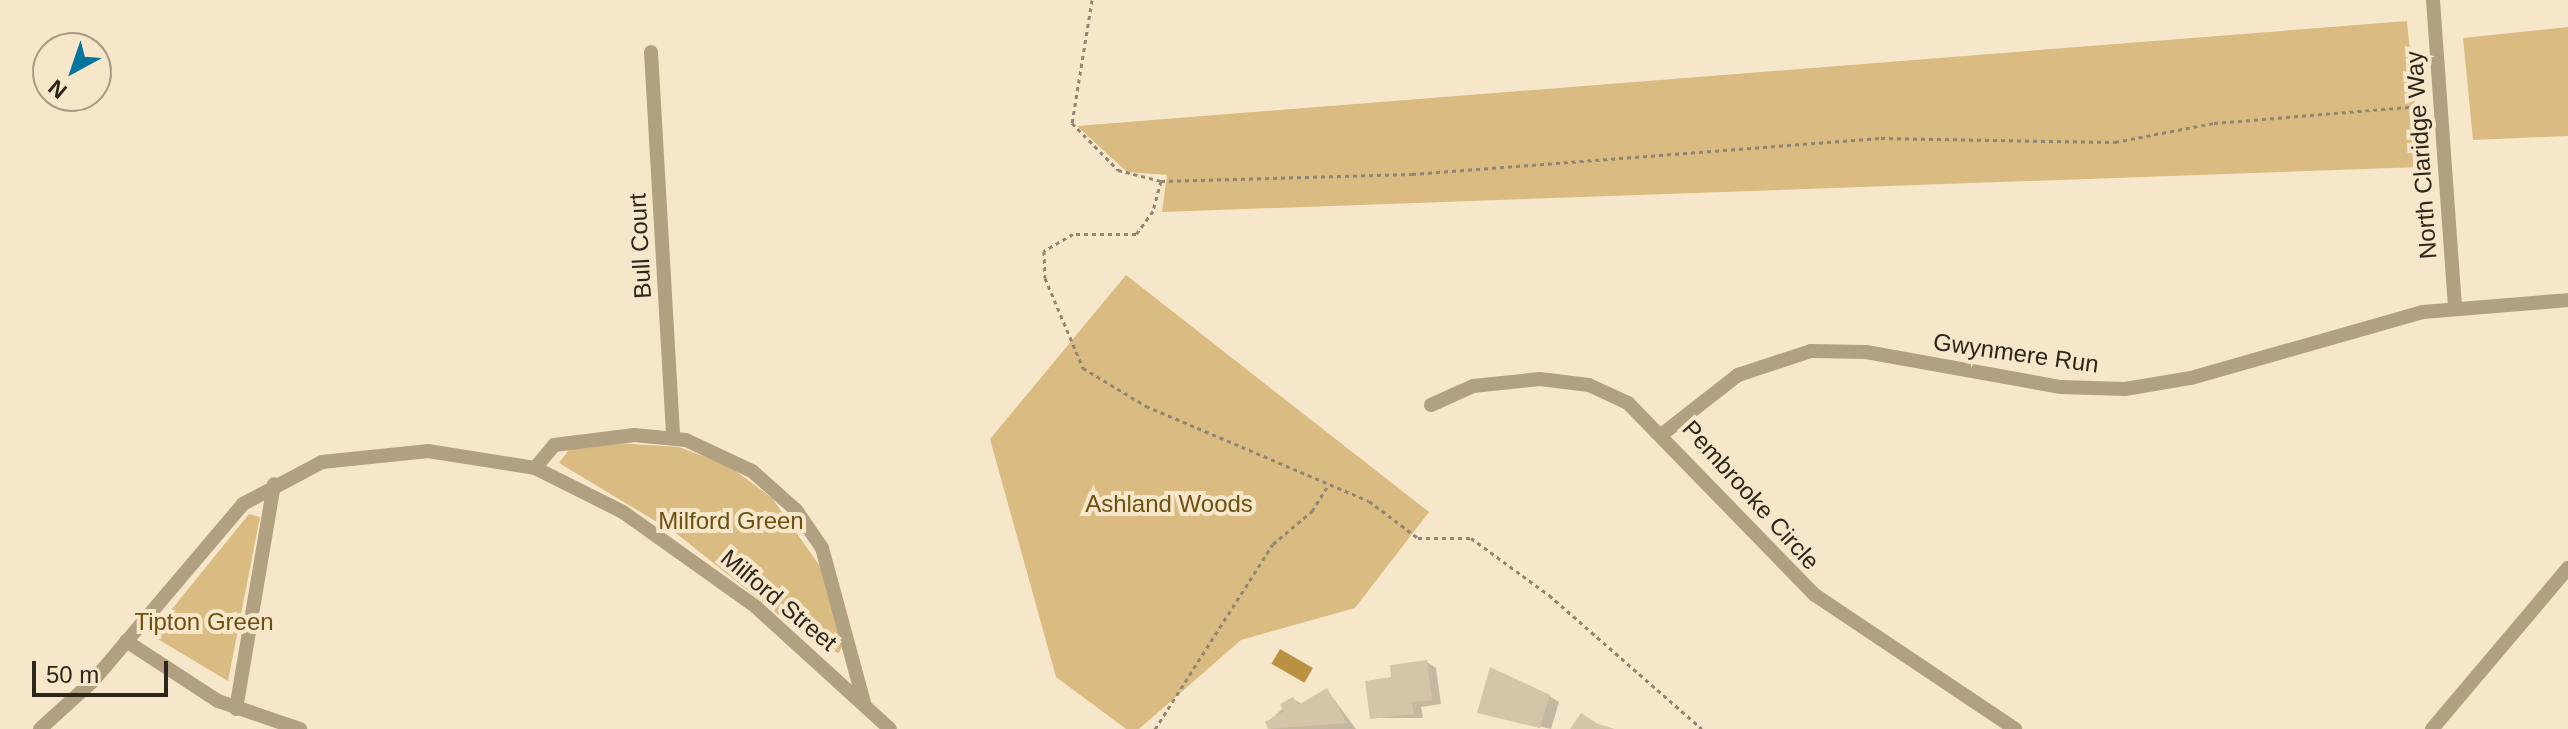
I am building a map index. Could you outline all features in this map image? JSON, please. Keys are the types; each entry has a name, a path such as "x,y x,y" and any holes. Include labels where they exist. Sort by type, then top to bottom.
{"street":[{"name":"North Claridge Way","path":"2433,0 2455,306"},
{"name":"Bull Court","path":"651,52 673,437"},
{"name":"Gwynmere Run","path":"1665,432 1738,375 1811,351 1866,352 2061,387 2125,389 2191,378 2455,306 2568,300"},
{"name":"Pembrooke Circle","path":"1431,405 1473,386 1562,380 1628,403 1665,432 1815,595 2015,729"},
{"name":"Milford Street","path":"535,468 549,448 573,440 673,437 752,471 810,528 838,590 864,703"},
{"name":"Milford Street","path":"40,729 126,641 220,526 274,484 322,462 364,454 462,453 535,468 585,490 684,553 864,703 890,729"},
{"path":"236,709 274,484"},
{"path":"2432,729 2568,568"},
{"path":"126,641 236,709 300,729"}],"path":[{"path":"1092,0 1072,123 1118,170 1161,181 1412,174 1881,138 2115,142 2214,123 2422,106"},
{"path":"1161,181 1153,211 1136,234 1073,234 1046,248 1045,278 1072,355 1092,376 1146,406 1369,501 1418,538 1464,536 1498,555 1702,729"},
{"path":"1155,729 1273,544 1312,511 1327,485"}],"green space":[{"path":"2407,21 2421,167 1162,212 1167,175 1127,172 1077,126"},
{"path":"2568,27 2568,136 2473,140 2463,38"},
{"name":"Ashland Woods","path":"1126,275 1429,512 1355,608 1241,640 1139,729 1126,729 1056,677 990,439"},
{"name":"Milford Green","path":"617,443 679,447 729,466 772,498 824,572 843,643 839,653 819,647 677,534 559,463 571,447"},
{"name":"Tipton Green","path":"249,514 260,517 228,681 151,635"}],"shaded area":[{"path":"1280,649 1313,668 1304,683 1272,664"}],"building":[{"path":"1427,660 1432,700 1412,702 1414,714 1370,719 1365,681 1391,677 1390,665"},
{"path":"1490,667 1550,695 1540,728 1477,713"},
{"path":"1327,688 1347,723 1268,729 1265,722 1284,711 1280,704 1293,697 1298,705"},
{"path":"1581,713 1598,724 1615,729 1570,729"}]}
